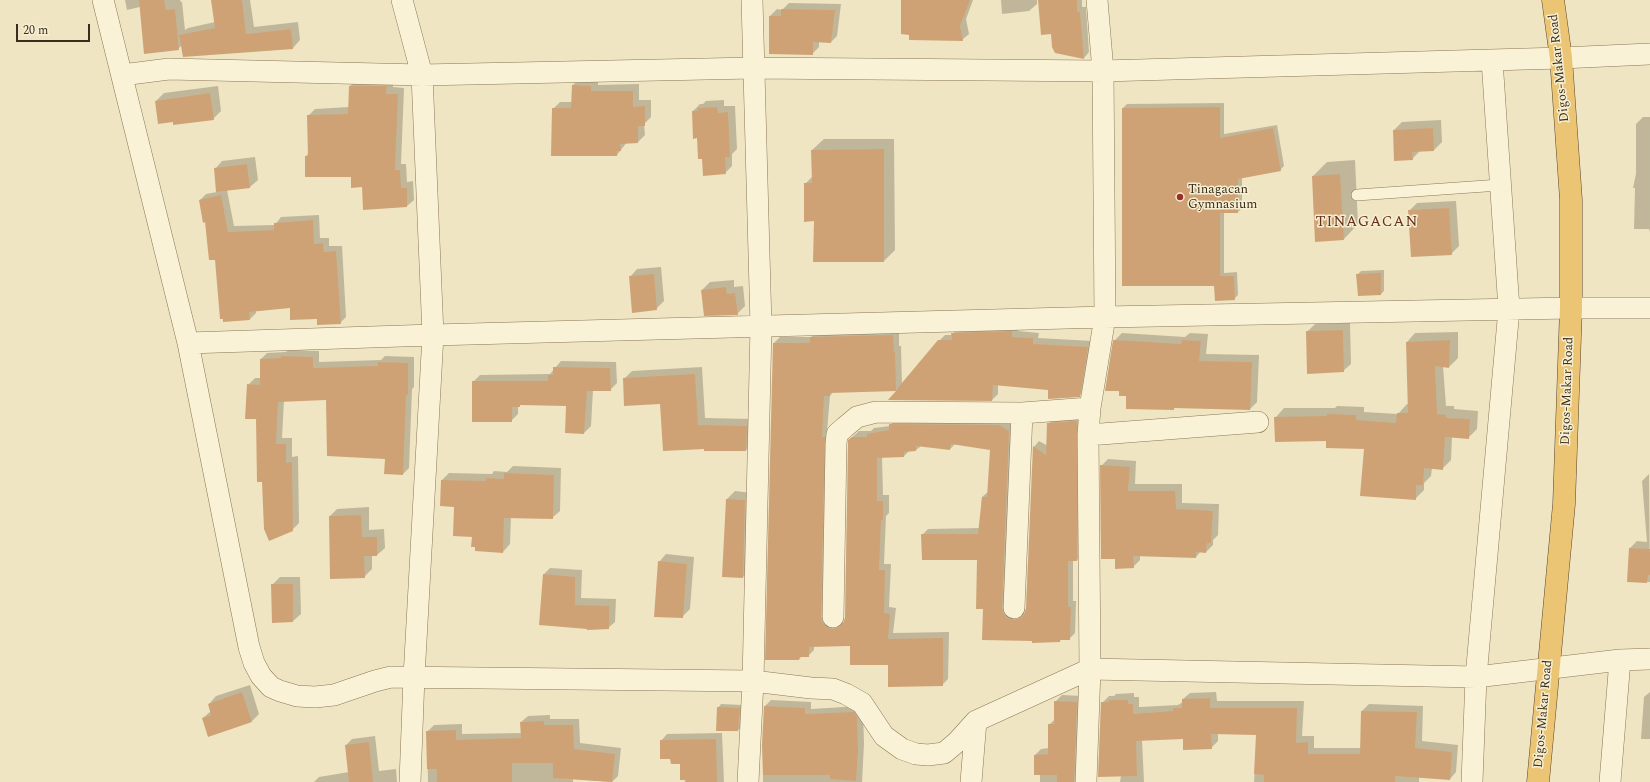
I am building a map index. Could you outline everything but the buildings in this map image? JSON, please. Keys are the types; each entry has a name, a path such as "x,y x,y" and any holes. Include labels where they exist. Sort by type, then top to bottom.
{"highway":[{"name":"Digos-Makar Road","path":"1538,782 1564,504 1571,308 1571,200 1562,58 1553,0"}],"street":[{"path":"103,0 188,343 249,647 254,663 261,676 271,687 280,691 297,696 315,697 334,695 391,677 753,681 833,689 846,694 862,703 884,736 902,749 916,754 928,755 944,753 957,742 976,721 1090,669 1476,677 1620,660 1650,659"},
{"path":"402,0 422,75 433,335 414,677 410,782"},
{"path":"748,782 753,681 761,326 752,0"},
{"path":"1086,782 1090,669 1088,435 1090,408 1105,317 1103,71 1097,0"},
{"path":"122,75 169,69 422,75 753,68 1103,71 1562,58 1650,54"},
{"path":"1472,782 1476,677 1509,309 1492,60"},
{"path":"188,343 1105,317 1509,309 1650,308"},
{"path":"833,617 837,434 857,417 876,412 1022,413 1090,408"},
{"path":"1014,608 1022,413"},
{"path":"1088,435 1258,422"},
{"path":"1610,782 1620,660"},
{"path":"972,782 976,721"}],"lane":[{"path":"1357,195 1500,185"}],"place":[{"name":"Tinagacan Gymnasium","path":"1180,197"}],"district":[{"name":"TINAGACAN","path":"1367,223"}]}
